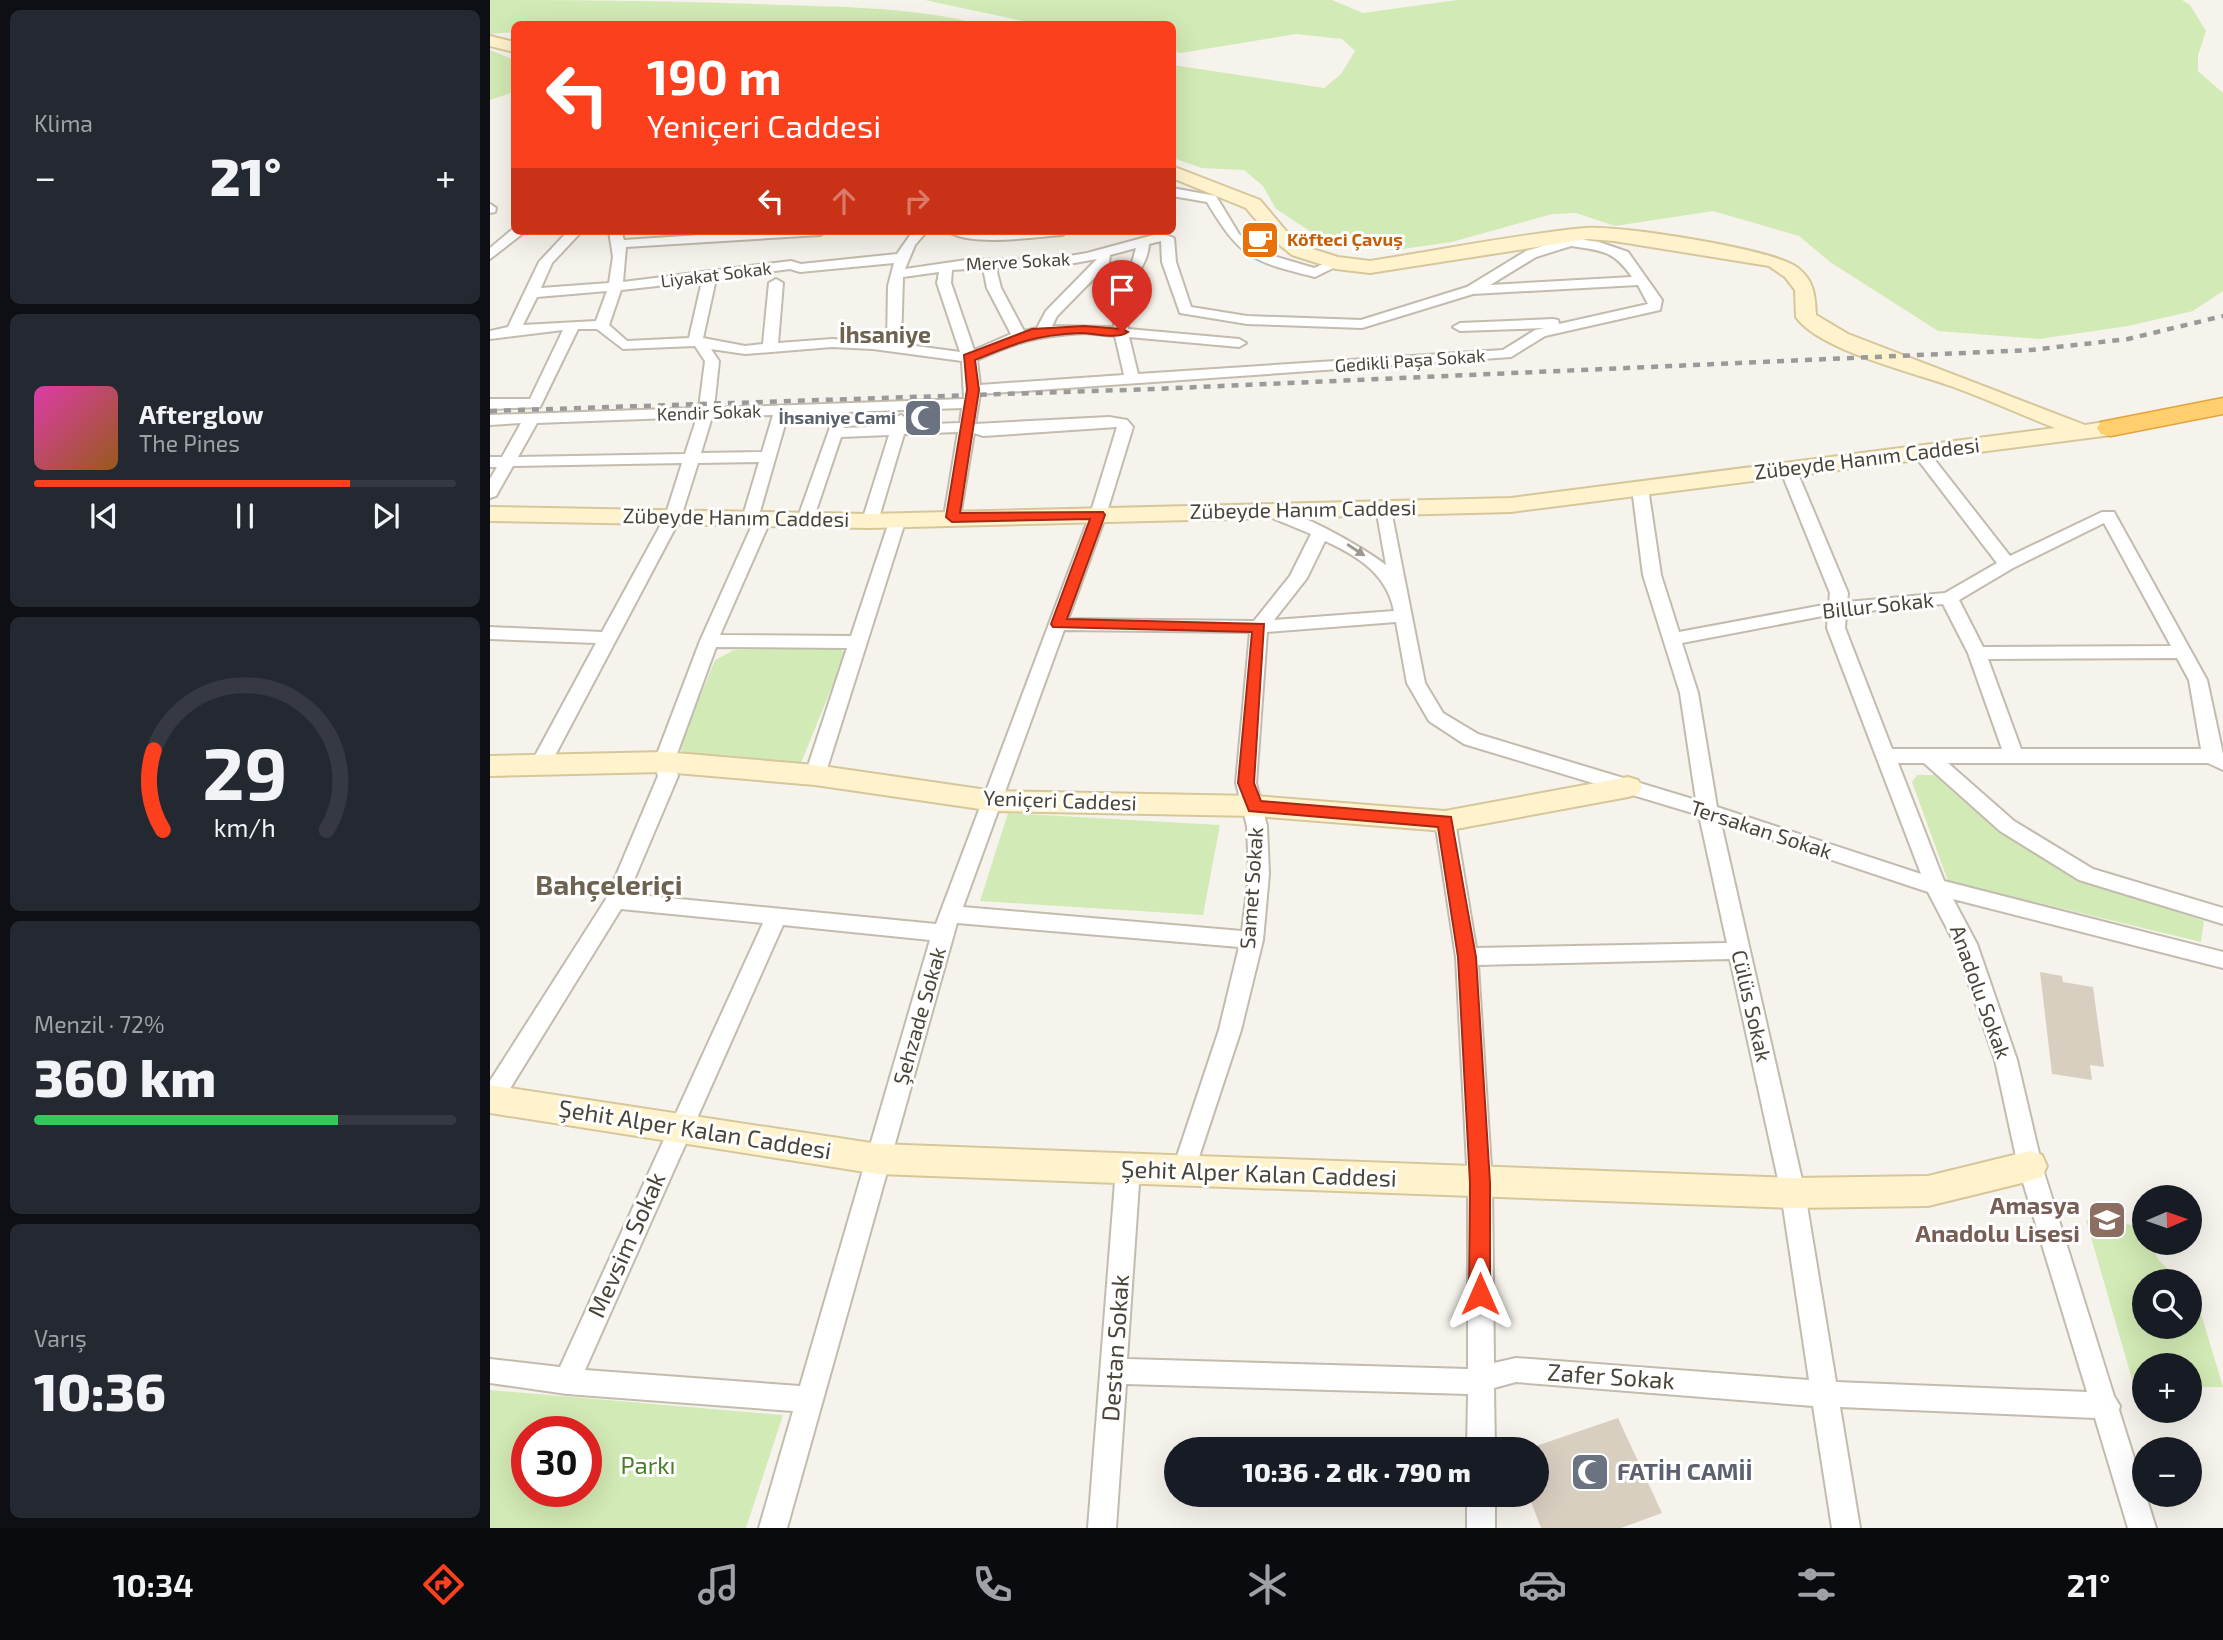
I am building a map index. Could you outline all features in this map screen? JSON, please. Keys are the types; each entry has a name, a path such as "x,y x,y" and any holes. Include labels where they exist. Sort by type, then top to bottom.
{"highway":[{"path":"2111,428 2222,421"}],"street":[{"path":"490,41 511,46"},
{"path":"1176,179 1253,204 1279,235 1299,251 1336,263 1370,267 1579,238 1739,253 1776,262 1793,273 1805,289 1806,317 1821,328 1868,353 1956,381 2083,432"},
{"path":"1176,180 1212,199 1234,236 1255,256 1315,273 1336,263"},
{"path":"490,255 514,235"},
{"path":"514,330 546,262 571,235"},
{"path":"602,326 612,294 619,286 620,237 797,246 814,235"},
{"path":"894,349 896,274 900,258 917,235"},
{"path":"1132,379 1122,332 1121,295 1143,258 1143,241 1158,236 1167,238 1169,262 1185,310 1247,320 1362,324 1472,289 1643,281"},
{"name":"Gedikli Paşa Sokak","path":"972,396 1132,379 1506,354 1539,333 1655,307 1643,281 1623,255 1579,238 1531,254 1472,289"},
{"name":"Merve Sokak","path":"896,274 946,267 1052,262 1103,253 1143,241"},
{"name":"Liyakat Sokak","path":"531,293 619,286 791,265 797,246 900,258"},
{"path":"1043,331 1050,316 1104,260 1103,253"},
{"path":"989,264 992,289 1014,321 1018,337"},
{"path":"946,267 943,283 969,358 972,396 952,517"},
{"path":"540,765 673,517 706,413 712,361 702,342 696,338 710,275"},
{"path":"770,348 776,283"},
{"path":"1014,321 1050,316"},
{"path":"1229,372 1247,320"},
{"path":"1460,327 1581,322"},
{"path":"490,335 573,325 602,326 623,345 702,342 745,350 831,343 969,358 1018,337 1043,331 1122,332 1239,343"},
{"path":"490,493 533,411 573,325"},
{"path":"1982,393 2014,416 2032,439"},
{"name":"Kendir Sokak","path":"490,420 533,411 706,413 905,405 972,396"},
{"path":"490,404 533,411"},
{"path":"870,521 905,405"},
{"path":"806,520 843,408"},
{"path":"490,1100 615,901 668,776 664,762 757,519 768,457 782,410"},
{"name":"Şehzade Sokak","path":"773,1528 947,924 1098,515 1125,427 1122,423 983,431 966,427"},
{"path":"835,433 966,427"},
{"name":"Zübeyde Hanım Caddesi","path":"490,514 870,521 1511,505 2111,428"},
{"path":"1921,453 2007,564"},
{"path":"490,462 768,457"},
{"name":"Anadolu Sokak","path":"1788,469 1839,593 1836,628 1936,887 1966,944 2006,1060 2030,1166 2107,1406 2142,1528"},
{"name":"Cülüs Sokak","path":"1640,488 1652,575 1689,693 1708,811 1793,1193 1846,1528"},
{"name":"Tersakan Sokak","path":"1384,508 1416,683 1436,716 1471,739 1708,811 1936,887 2223,960"},
{"path":"1271,512 1345,544 1381,566 1399,590"},
{"name":"Billur Sokak","path":"1673,639 1836,608 1949,598 2007,564 2108,514 2182,652"},
{"path":"815,775 898,519"},
{"path":"1259,627 1298,578 1320,533"},
{"path":"1949,598 1977,653 2014,756"},
{"path":"1058,624 1259,627 1403,616"},
{"name":"Samet Sokak","path":"1184,1171 1230,1030 1252,940 1259,834 1255,806 1246,783 1259,627"},
{"path":"490,633 608,638"},
{"path":"709,641 858,642"},
{"path":"1886,756 2218,760 2198,680 2182,652 1977,653"},
{"path":"1929,756 2007,826 2086,875 2223,916"},
{"name":"Yeniçeri Caddesi","path":"490,766 664,762 815,775 994,801 1255,806 1445,821 1628,787"},
{"path":"1445,821 1467,957 1480,1183 1481,1437"},
{"path":"615,901 776,918 1252,940"},
{"name":"Mevsim Sokak","path":"567,1381 776,918"},
{"path":"1467,957 1739,951"},
{"name":"Şehit Alper Kalan Caddesi","path":"490,1100 878,1159 1793,1193 1927,1191 2030,1166"},
{"name":"Destan Sokak","path":"1102,1528 1116,1371 1128,1169"},
{"name":"Zafer Sokak","path":"1116,1371 1463,1383 1516,1370 1826,1394 2107,1406"},
{"path":"490,1371 567,1381 810,1399"},
{"path":"1481,1507 1481,1528"}],"green space":[{"path":"490,0 858,8 907,11 966,21 511,21 511,32 490,34"},
{"path":"925,0 1332,0 1363,13 1457,0 2182,0 2190,5 2206,31 2198,55 2198,71 2223,93 2223,291 2193,311 2128,326 2039,339 1938,331 1830,262 1799,236 1713,211 1615,226 1576,213 1552,214 1452,242 1395,250 1325,241 1276,209 1263,186 1244,170 1202,168 1176,159 1176,65 1324,88 1341,74 1355,51 1342,39 1296,34 1181,53 1176,52 1176,21 1023,21"},
{"path":"490,50 511,59 511,93 490,100"},
{"path":"832,647 846,652 801,763 690,757 679,748 715,660 734,650"},
{"path":"1917,775 1943,775 1998,830 2069,876 2204,921 2201,942 1948,881 1912,782"},
{"path":"1008,813 1220,825 1203,915 980,901"},
{"path":"2086,1220 2132,1225 2132,1255 2156,1255 2168,1269 2132,1269 2132,1339 2202,1339 2202,1317 2223,1387 2202,1387 2202,1353 2132,1353 2132,1379"},
{"name":"Parkı","path":"490,1390 783,1415 746,1528 490,1528"}],"building":[{"path":"942,411 940,421 911,422 906,415 907,413"},
{"path":"2040,972 2062,976 2063,982 2093,987 2104,1067 2090,1065 2092,1080 2052,1074"},
{"name":"FATİH CAMİİ","path":"1618,1418 1662,1513 1621,1528 1541,1528 1533,1507 1549,1507 1549,1442"}],"railway":[{"path":"490,411 1154,389 2031,350 2128,339 2223,316"}],"place":[{"name":"Köfteci Çavuş","path":"1260,240"},
{"name":"İhsaniye Cami","path":"923,418"},
{"name":"Amasya Anadolu Lisesi","path":"2107,1220"},
{"name":"FATİH CAMİİ","path":"1590,1472"}],"district":[{"name":"İhsaniye","path":"885,335"},
{"name":"Bahçeleriçi","path":"609,885"}],"route":[{"path":"1122,332 1084,330 1032,333 1013,338 969,358 973,390 952,517 1098,515 1058,624 1259,627 1246,783 1255,806 1445,821 1467,957 1480,1183 1480,1294"}]}
